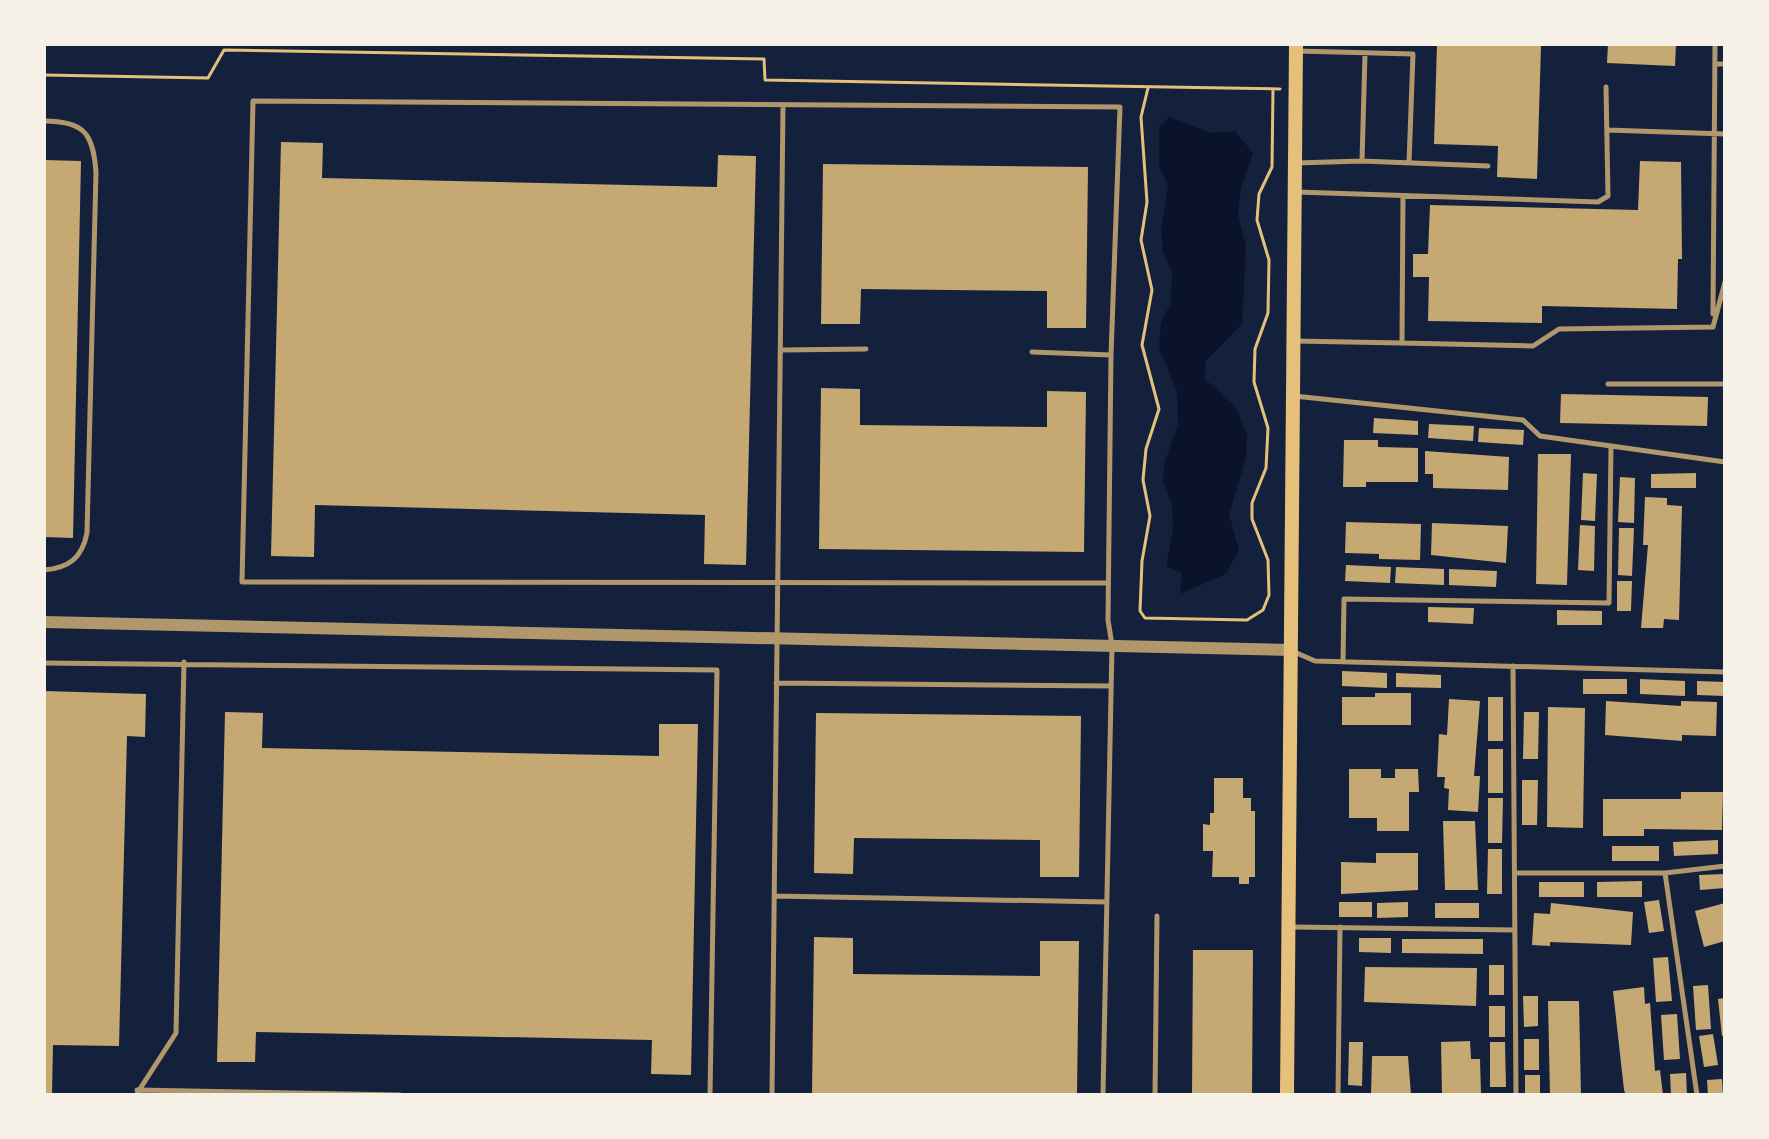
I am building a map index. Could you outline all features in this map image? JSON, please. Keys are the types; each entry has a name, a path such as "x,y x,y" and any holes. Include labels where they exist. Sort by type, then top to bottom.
{"main road":[{"path":"1287,1095 1296,48"}],"street":[{"path":"44,622 1291,650"}],"lane":[{"path":"1713,327 1715,44"},
{"path":"1296,48 1365,54 1413,54 1409,163"},
{"path":"1362,161 1365,54"},
{"path":"1715,64 1725,64"},
{"path":"1295,192 1598,202 1608,196 1606,87"},
{"path":"1103,1095 1112,645 1108,583 1111,355 1120,107 253,101 242,582 778,580 1108,583"},
{"path":"772,1095 783,106"},
{"path":"44,121 75,124 83,131 91,143 96,172 87,533 82,550 73,562 44,570"},
{"path":"1607,130 1725,134"},
{"path":"1295,163 1362,161 1488,166"},
{"path":"1402,343 1403,196"},
{"path":"1713,327 1725,282"},
{"path":"1294,341 1533,346 1559,329 1713,327"},
{"path":"782,350 866,349"},
{"path":"1032,352 1111,355"},
{"path":"1608,384 1725,384"},
{"path":"1293,396 1523,420 1540,436 1725,462"},
{"path":"1343,661 1344,599 1609,603 1611,446"},
{"path":"1291,650 1315,661 1725,672"},
{"path":"136,1092 176,1033 184,662"},
{"path":"44,663 184,662 717,670 710,1095"},
{"path":"1513,666 1516,1095"},
{"path":"776,683 1111,686"},
{"path":"1515,873 1665,873 1725,866"},
{"path":"1665,873 1697,1095"},
{"path":"774,896 1107,902"},
{"path":"1155,1095 1157,916"},
{"path":"1289,927 1515,930"},
{"path":"1338,1095 1340,927"},
{"path":"136,1092 400,1095"}],"path":[{"path":"44,75 208,78 224,50 764,59 765,80 1296,91"},
{"path":"1148,88 1141,117 1147,202 1141,240 1152,290 1142,345 1159,409 1146,449 1143,480 1150,516 1142,561 1140,611 1145,618 1247,620 1263,610 1269,595 1268,560 1252,519 1252,503 1266,468 1268,428 1254,382 1255,349 1268,313 1269,260 1257,220 1259,194 1272,167 1273,89"}],"water":[{"path":"1169,117 1211,133 1235,131 1253,153 1241,188 1238,215 1246,246 1242,324 1206,361 1204,378 1235,406 1247,434 1246,458 1229,514 1239,550 1226,574 1180,594 1182,573 1166,566 1173,531 1172,504 1163,483 1164,464 1178,424 1177,391 1159,348 1161,323 1171,302 1172,272 1163,252 1161,230 1168,185 1159,167 1159,126"}],"building":[{"path":"1437,44 1541,46 1537,179 1497,177 1498,146 1434,144"},
{"path":"1608,44 1676,44 1675,66 1607,63"},
{"path":"281,142 323,143 322,178 717,187 718,155 756,156 746,565 704,564 705,515 315,505 314,557 271,556"},
{"path":"44,160 81,161 73,538 44,537"},
{"path":"1640,161 1681,162 1682,259 1678,259 1677,309 1542,306 1542,323 1428,321 1429,277 1413,277 1413,254 1428,254 1430,205 1638,210"},
{"path":"823,164 1088,167 1086,328 1047,328 1047,291 861,289 860,324 821,324"},
{"path":"821,388 860,389 860,425 1047,427 1047,391 1086,392 1084,552 819,549"},
{"path":"1561,394 1708,397 1707,426 1560,423"},
{"path":"1374,418 1418,421 1418,435 1373,433"},
{"path":"1429,424 1474,426 1473,441 1428,438"},
{"path":"1479,428 1524,430 1523,445 1478,442"},
{"path":"1344,440 1378,440 1378,447 1418,448 1418,482 1366,482 1366,487 1343,487"},
{"path":"1425,451 1509,457 1508,490 1433,488 1433,474 1425,474"},
{"path":"1538,454 1571,454 1567,585 1536,584"},
{"path":"1583,473 1597,474 1595,521 1581,520"},
{"path":"1696,473 1696,488 1651,488 1651,474"},
{"path":"1620,477 1635,478 1634,523 1618,522"},
{"path":"1645,497 1667,498 1667,505 1682,506 1679,620 1664,619 1663,628 1641,628 1648,545 1643,545"},
{"path":"1346,522 1421,524 1420,560 1379,559 1379,554 1345,553"},
{"path":"1432,523 1508,526 1506,563 1431,555"},
{"path":"1580,525 1595,526 1594,571 1578,570"},
{"path":"1619,528 1634,528 1632,576 1618,575"},
{"path":"1346,565 1391,567 1390,583 1345,581"},
{"path":"1396,567 1444,569 1444,585 1395,583"},
{"path":"1449,569 1497,571 1496,587 1449,585"},
{"path":"1617,581 1632,581 1631,611 1617,611"},
{"path":"1428,607 1474,608 1473,624 1428,622"},
{"path":"1557,610 1602,611 1602,625 1557,625"},
{"path":"1342,671 1387,673 1387,688 1342,686"},
{"path":"1396,673 1441,675 1441,688 1396,687"},
{"path":"1583,679 1627,679 1627,694 1583,694"},
{"path":"1640,679 1685,681 1685,696 1640,694"},
{"path":"1697,681 1725,682 1725,696 1697,695"},
{"path":"44,691 146,694 145,737 127,736 119,1046 53,1045 52,1095 44,1095"},
{"path":"1375,693 1411,693 1411,725 1342,725 1342,697 1375,697"},
{"path":"1488,697 1503,697 1503,741 1488,741"},
{"path":"1449,699 1480,701 1474,776 1480,776 1478,812 1448,810 1449,789 1444,788 1445,777 1437,777 1439,734 1447,735"},
{"path":"1606,701 1681,706 1681,701 1717,702 1716,736 1682,735 1682,741 1605,735"},
{"path":"1548,707 1585,708 1583,828 1547,827"},
{"path":"225,712 263,713 262,748 659,756 659,724 698,724 691,1075 651,1074 652,1040 256,1032 255,1062 217,1062"},
{"path":"1524,712 1539,712 1538,759 1523,759"},
{"path":"816,713 1081,716 1079,877 1040,877 1040,840 854,838 853,874 814,873"},
{"path":"1488,749 1503,749 1503,793 1488,793"},
{"path":"1349,769 1381,769 1381,778 1395,778 1395,769 1418,769 1419,792 1409,792 1409,831 1377,831 1377,818 1349,818"},
{"path":"1214,778 1243,778 1243,798 1251,798 1251,811 1255,811 1255,877 1249,877 1249,884 1239,884 1239,877 1212,877 1213,851 1203,851 1203,824 1210,825 1210,813 1214,813"},
{"path":"1522,780 1538,780 1537,825 1522,825"},
{"path":"1681,792 1723,792 1722,830 1644,829 1644,836 1603,836 1603,799 1681,799"},
{"path":"1488,798 1503,798 1502,843 1488,843"},
{"path":"1443,821 1475,821 1478,890 1445,890"},
{"path":"1718,840 1718,854 1674,856 1673,842"},
{"path":"1612,846 1659,846 1659,861 1612,861"},
{"path":"1488,849 1502,849 1502,894 1487,894"},
{"path":"1376,853 1418,853 1418,890 1341,894 1341,862 1376,863"},
{"path":"1725,874 1725,888 1700,890 1699,875"},
{"path":"1642,881 1642,897 1597,897 1597,882"},
{"path":"1539,882 1584,882 1584,897 1539,897"},
{"path":"1659,900 1664,931 1649,933 1644,902"},
{"path":"1339,902 1372,902 1372,917 1339,917"},
{"path":"1408,902 1408,917 1377,918 1377,903"},
{"path":"1435,903 1479,903 1479,918 1435,918"},
{"path":"1551,903 1633,912 1631,945 1550,942 1550,946 1532,945 1534,913 1550,914"},
{"path":"1725,903 1725,941 1704,947 1695,911"},
{"path":"814,937 853,938 853,974 1040,976 1040,941 1079,941 1077,1095 812,1095"},
{"path":"1359,938 1391,938 1391,953 1359,952"},
{"path":"1402,939 1483,939 1483,954 1402,953"},
{"path":"1193,950 1253,950 1252,1095 1192,1095"},
{"path":"1668,957 1672,1001 1656,1002 1653,958"},
{"path":"1489,965 1504,965 1504,995 1489,995"},
{"path":"1365,967 1477,968 1476,1006 1364,1002"},
{"path":"1708,985 1711,1029 1696,1030 1693,986"},
{"path":"1644,987 1645,1004 1650,1003 1655,1071 1660,1070 1663,1095 1626,1095 1624,1090 1613,991"},
{"path":"1523,996 1538,996 1538,1026 1524,1027"},
{"path":"1725,998 1725,1035 1722,1036 1718,999"},
{"path":"1548,1001 1579,1001 1581,1095 1550,1095"},
{"path":"1489,1006 1505,1006 1505,1037 1489,1037"},
{"path":"1677,1014 1680,1059 1664,1060 1661,1015"},
{"path":"1713,1034 1718,1065 1704,1067 1699,1036"},
{"path":"1524,1039 1539,1039 1539,1070 1524,1070"},
{"path":"1470,1041 1471,1059 1480,1059 1481,1095 1442,1095 1441,1042"},
{"path":"1349,1042 1363,1042 1362,1086 1348,1085"},
{"path":"1490,1042 1505,1042 1506,1087 1490,1087"},
{"path":"1372,1056 1408,1056 1411,1095 1371,1095"},
{"path":"1686,1073 1687,1095 1671,1095 1670,1074"},
{"path":"1525,1075 1540,1075 1540,1095 1525,1095"},
{"path":"1722,1079 1723,1095 1708,1095 1707,1080"}]}
